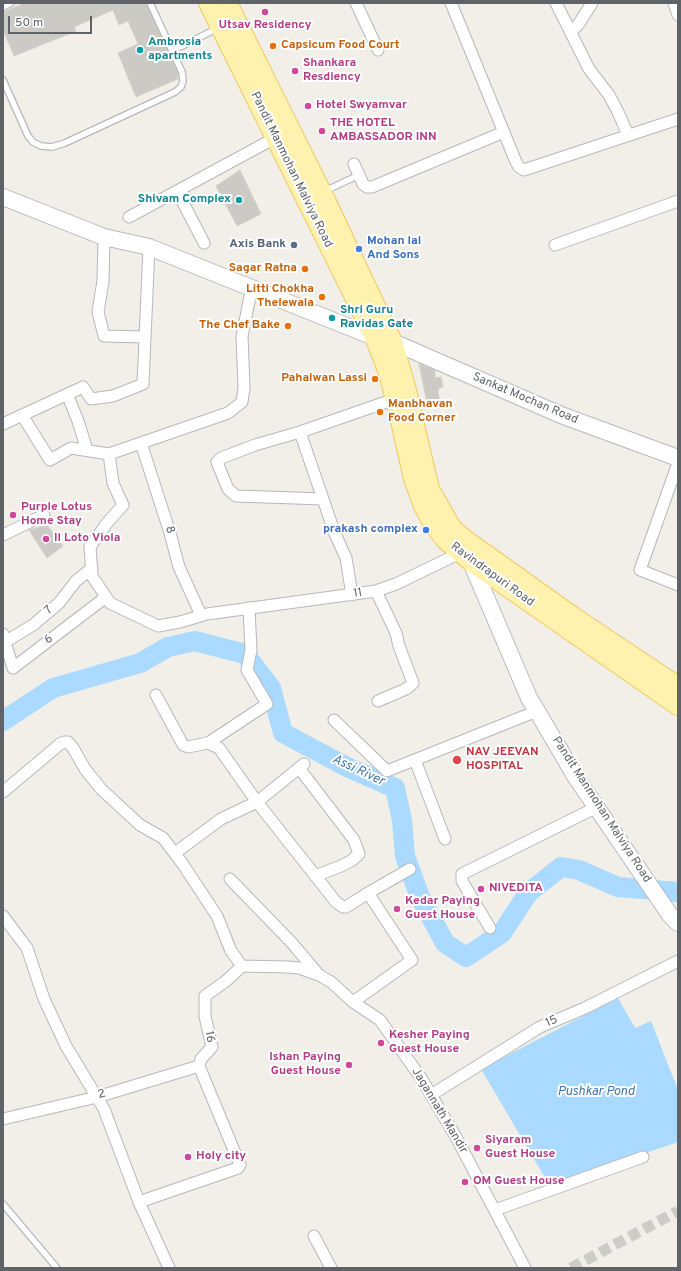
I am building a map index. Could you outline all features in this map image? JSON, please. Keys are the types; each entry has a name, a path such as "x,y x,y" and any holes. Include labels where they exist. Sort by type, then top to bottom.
{"main road":[{"name":"Pandit Manmohan Malviya Road","path":"208,3 374,337"},
{"name":"Ravindrapuri Road","path":"228,3 322,192 393,342 406,386 430,489 452,528 465,539 573,616 678,686"},
{"name":"Ravindrapuri Road","path":"374,337 387,370 395,399 413,479 423,506 446,540 466,557 678,706"}],"street":[{"path":"356,3 378,50"},
{"path":"451,3 516,162 519,167 524,170 678,119"},
{"path":"556,3 589,69 609,95 628,135"},
{"path":"570,32 578,25 592,3"},
{"path":"674,3 678,15"},
{"path":"354,164 363,184 367,187 372,187 504,132"},
{"path":"128,217 275,138"},
{"path":"177,191 204,243"},
{"name":"Sankat Mochan Road","path":"3,198 104,237 149,247 374,337 393,342 561,416 678,458"},
{"path":"555,245 678,201"},
{"path":"104,237 103,281 98,312 104,336 144,337"},
{"path":"3,424 83,387 91,398 106,397 143,384 149,247"},
{"path":"22,415 50,460 71,448 109,454 228,413 242,402 244,388 242,336 252,288"},
{"path":"67,394 78,421 87,450"},
{"path":"323,499 236,496 228,489 218,468 217,462 221,458 255,445 300,432 395,399"},
{"path":"300,432 335,534 346,558 352,595"},
{"name":"8","path":"141,443 170,533 179,567 201,615"},
{"name":"11","path":"109,454 113,483 123,504 90,547 92,576 110,603 158,626 201,615 376,591 466,557"},
{"path":"678,462 640,570 678,585"},
{"path":"3,535 44,515"},
{"name":"Pandit Manmohan Malviya Road","path":"466,557 537,711 575,776 674,919"},
{"name":"7","path":"4,638 38,620 59,603 76,581 92,568"},
{"path":"376,591 396,633 413,683 406,690 378,701"},
{"name":"6","path":"4,638 13,668 106,597"},
{"path":"156,695 183,745 188,747 208,743 267,704 247,670 251,650 249,608"},
{"path":"334,720 387,771 537,711"},
{"path":"3,792 60,744 68,742 85,769 101,789 140,826 163,838 175,853 217,916 231,951 242,966"},
{"path":"208,743 219,748 257,802 336,902 343,907 410,869"},
{"path":"415,760 445,840"},
{"path":"175,853 221,819 257,802 302,766 354,840 358,854 351,861 315,876"},
{"path":"490,928 462,881 462,874 596,807"},
{"path":"230,879 291,942 320,975"},
{"path":"353,1002 412,960 368,893"},
{"path":"3,916 27,948 44,999 66,1046 104,1109 139,1202 169,1268"},
{"name":"15","path":"431,1095 540,1027 585,1008 678,961"},
{"name":"Jagannath Mandir","path":"242,966 287,966 300,968 320,975 331,982 353,1002 380,1020 431,1095 495,1210 525,1268"},
{"name":"16","path":"199,1066 201,1059 212,1047 204,1016 205,996 231,977 242,966"},
{"path":"139,1202 238,1168 240,1162 199,1066"},
{"name":"2","path":"3,1119 98,1097 199,1066"},
{"path":"495,1210 643,1157"},
{"path":"314,1236 331,1268"}],"lane":[{"path":"3,6 11,3"},
{"path":"3,80 28,136 33,142 41,146 52,147 65,143 175,92 181,87 183,81 182,72 150,3"},
{"path":"172,51 220,27"},
{"path":"322,192 359,175"},
{"path":"3,1204 57,1268"}],"water":[{"name":"Pushkar Pond","path":"618,998 635,1028 651,1021 678,1090 678,1142 550,1186 481,1069"}],"building":[{"path":"25,3 146,3 178,73 178,79 136,97 118,53 138,44 128,21 119,25 113,10 74,27 76,31 14,56 3,30 3,12"},
{"name":"Shivam Complex","path":"240,170 261,214 237,226 216,186"},
{"path":"419,364 435,370 435,378 441,377 443,387 438,389 440,405 428,407"},
{"name":"Il Loto Viola","path":"47,525 63,546 47,558 29,530"}],"waterway":[{"name":"Assi River","path":"3,721 53,688 140,663 168,647 195,641 245,654 271,688 283,733 347,767 395,788 402,820 405,856 420,897 445,943 466,957 502,933 528,893 561,867 579,870 618,887 678,892"}],"tunnel":[{"path":"571,1268 678,1211"}],"place":[{"name":"Utsav Residency","path":"265,12"},
{"name":"Capsicum Food Court","path":"273,46"},
{"name":"Ambrosia apartments","path":"140,50"},
{"name":"Shankara Resdiency","path":"295,71"},
{"name":"Hotel Swyamvar","path":"308,106"},
{"name":"THE HOTEL AMBASSADOR INN","path":"322,131"},
{"name":"Shivam Complex","path":"239,200"},
{"name":"Axis Bank","path":"294,245"},
{"name":"Mohan lal And Sons","path":"359,249"},
{"name":"Sagar Ratna","path":"305,269"},
{"name":"Litti Chokha Thelewala","path":"322,297"},
{"name":"Shri Guru Ravidas Gate","path":"332,318"},
{"name":"The Chef Bake","path":"288,326"},
{"name":"Pahalwan Lassi","path":"375,379"},
{"name":"Manbhavan Food Corner","path":"380,412"},
{"name":"Purple Lotus Home Stay","path":"13,515"},
{"name":"prakash complex","path":"426,530"},
{"name":"Il Loto Viola","path":"46,539"},
{"name":"NAV JEEVAN HOSPITAL","path":"457,760"},
{"name":"NIVEDITA","path":"481,889"},
{"name":"Kedar Paying Guest House","path":"397,909"},
{"name":"Kesher Paying Guest House","path":"381,1043"},
{"name":"Ishan Paying Guest House","path":"349,1065"},
{"name":"Siyaram Guest House","path":"477,1148"},
{"name":"Holy city","path":"188,1157"},
{"name":"OM Guest House","path":"465,1182"}]}
